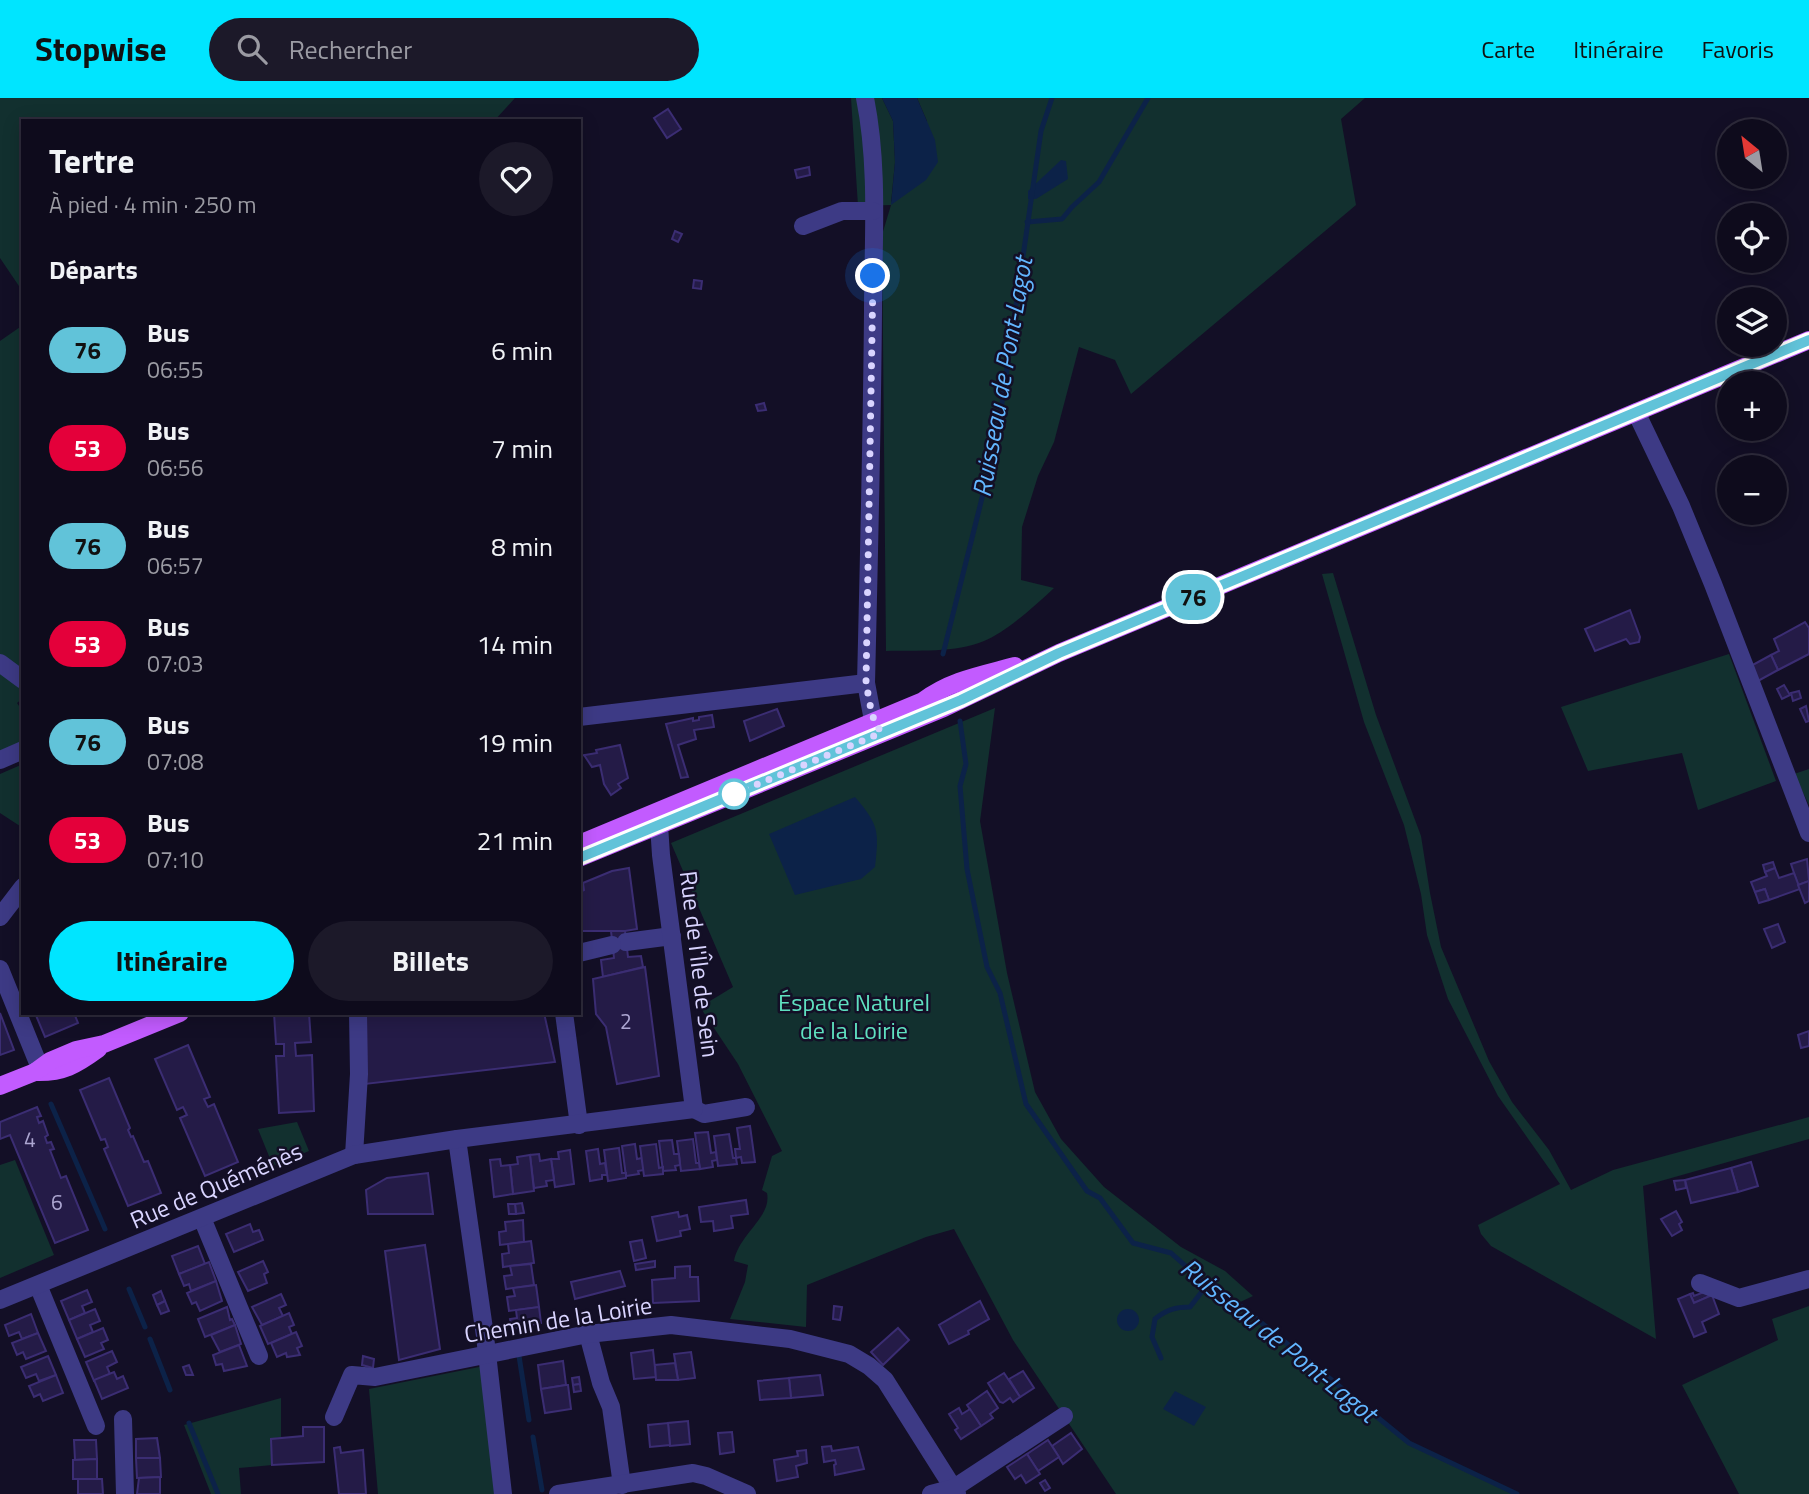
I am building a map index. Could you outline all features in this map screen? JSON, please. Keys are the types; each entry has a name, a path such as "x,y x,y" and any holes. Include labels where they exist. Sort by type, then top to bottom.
{"main road":[{"path":"581,843 680,802 996,685 1059,653 1809,340"},
{"path":"581,857 878,727"},
{"path":"659,825 656,817 675,810 680,802"},
{"path":"0,1086 38,1070 55,1073 80,1062 104,1044 175,1015"}],"street":[{"path":"865,98 870,121 873,211 872,451 866,683 871,712 878,727"},
{"path":"803,226 842,211 873,211"},
{"path":"1636,412 1681,506 1809,833"},
{"path":"0,663 21,679"},
{"path":"581,717 866,683"},
{"path":"0,760 21,751"},
{"name":"Rue de l'Île de Sein","path":"659,825 694,1109"},
{"path":"0,917 21,890"},
{"path":"581,953 671,936"},
{"path":"0,969 38,1070"},
{"path":"354,1155 359,1074 358,1015"},
{"path":"564,1015 579,1125"},
{"path":"503,1494 457,1139 694,1109 704,1114 746,1107"},
{"name":"Rue de Quéménès","path":"0,1300 354,1155 457,1139"},
{"path":"202,1218 259,1356"},
{"path":"1700,1283 1740,1298 1809,1279"},
{"path":"38,1285 96,1426"},
{"name":"Chemin de la Loirie","path":"334,1417 352,1375 375,1377 588,1334 671,1325 790,1339 849,1354 885,1380 955,1491"},
{"path":"588,1334 601,1383 611,1407 622,1485"},
{"path":"931,1494 955,1491 1064,1416"},
{"path":"123,1419 125,1494"},
{"path":"558,1494 693,1473 747,1494"}],"green space":[{"path":"0,98 515,98 496,119 21,119 21,289 0,258"},
{"path":"851,98 882,98 893,121 895,162 891,203 927,121 917,98 1365,98 1341,119 1356,205 1131,394 1115,360 1079,347 1054,442 1038,476 1022,527 1021,580 1054,588 1002,631 973,645 936,650 886,651 882,235 891,205 858,206"},
{"path":"21,326 21,700 17,703 21,709 21,745 0,755 0,341"},
{"path":"1333,573 1376,715 1421,836 1441,947 1489,1061 1512,1102 1549,1150 1571,1190 1613,1170 1809,1117 1809,1139 1643,1186 1656,1339 1491,1246 1481,1234 1478,1225 1560,1184 1498,1096 1448,999 1427,935 1421,894 1404,825 1364,722 1322,574"},
{"path":"1729,654 1776,781 1698,810 1682,753 1588,771 1561,707"},
{"name":"Éspace Naturel de la Loirie","path":"995,708 980,821 1007,973 1035,1092 1061,1139 1104,1187 1181,1247 1225,1271 1253,1296 1236,1304 1409,1443 1517,1494 1116,1494 1013,1340 954,1229 926,1237 807,1285 806,1327 730,1319 745,1282 748,1265 734,1261 737,1251 765,1210 767,1193 762,1190 772,1156 782,1151 738,1064 700,1007 733,987 671,843"},
{"path":"21,765 21,827 0,813 0,774"},
{"path":"1809,769 1809,805 1794,774"},
{"path":"297,1122 309,1151 273,1166 258,1129"},
{"path":"15,1160 54,1255 0,1278 0,1165"},
{"path":"1809,1306 1809,1494 1739,1494 1682,1385 1778,1340 1772,1319"},
{"path":"489,1365 503,1494 378,1494 369,1389"},
{"path":"281,1398 281,1437 271,1439 272,1465 239,1468 241,1494 211,1494 184,1425"}],"water":[{"path":"882,98 917,98 935,140 938,162 926,180 891,205 895,162 893,121"},
{"path":"1061,160 1066,161 1068,179 1036,199 1028,199 1028,191"},
{"path":"855,797 876,829 875,867 861,879 795,895 769,834"},
{"path":"1128,1309 1136,1312 1139,1320 1136,1328 1128,1331 1120,1328 1117,1320 1120,1312"},
{"path":"1175,1391 1206,1407 1194,1426 1163,1409"}],"building":[{"path":"668,109 681,129 667,138 654,118"},
{"path":"809,167 810,175 797,178 795,170"},
{"path":"675,231 682,234 678,242 672,239"},
{"path":"694,280 702,281 701,289 693,288"},
{"path":"764,403 766,410 758,411 756,405"},
{"path":"1630,610 1640,637 1639,642 1630,644 1626,639 1595,651 1585,629"},
{"path":"1805,622 1809,628 1809,654 1778,670 1771,655 1779,651 1774,639"},
{"path":"1771,655 1778,670 1756,682 1749,667"},
{"path":"1784,685 1790,695 1782,699 1777,689"},
{"path":"1799,691 1801,698 1793,701 1791,693"},
{"path":"1806,706 1809,721 1806,722 1800,709"},
{"path":"777,709 784,726 750,741 744,721"},
{"path":"712,715 714,727 694,730 696,739 678,745 688,777 681,778 666,724 693,718 693,721 699,720 699,717"},
{"path":"620,745 628,778 618,784 621,788 611,795 604,784 600,765 592,767 584,755"},
{"path":"1807,859 1809,881 1798,885 1791,864"},
{"path":"1773,862 1775,868 1765,872 1763,865"},
{"path":"629,868 637,929 581,931 583,883 612,871"},
{"path":"1775,868 1779,878 1794,873 1800,889 1769,900 1765,889 1755,892 1751,882 1767,876 1765,872"},
{"path":"1809,881 1809,901 1805,903 1798,885"},
{"path":"1765,889 1769,900 1759,903 1755,892"},
{"path":"1778,924 1785,942 1772,948 1764,929"},
{"path":"611,931 625,931 628,957 641,956 643,967 603,977 601,960 614,958"},
{"path":"645,967 659,1076 617,1084 606,1027 596,1014 593,979"},
{"path":"0,1013 14,1050 0,1055"},
{"path":"36,1015 75,1015 78,1023 45,1037"},
{"path":"274,1015 309,1015 311,1042 295,1043 296,1056 312,1055 314,1111 279,1113 276,1056 284,1056 284,1044 276,1044"},
{"path":"365,1015 544,1015 555,1062 365,1084"},
{"path":"1809,1031 1809,1046 1801,1048 1798,1035"},
{"path":"188,1045 210,1097 204,1099 208,1107 214,1104 238,1162 205,1176 180,1118 187,1115 183,1107 177,1110 155,1059"},
{"path":"109,1078 130,1128 128,1130 131,1137 133,1136 144,1162 148,1161 161,1193 128,1206 104,1149 108,1147 105,1139 101,1140 80,1090"},
{"path":"37,1107 41,1116 37,1117 39,1123 43,1121 48,1135 45,1137 54,1149 50,1150 61,1178 66,1176 88,1230 55,1243 10,1135 0,1139 0,1122"},
{"path":"750,1126 755,1162 742,1163 741,1157 736,1158 735,1149 740,1149 737,1128"},
{"path":"708,1132 711,1153 716,1152 717,1160 712,1161 713,1167 700,1169 695,1133"},
{"path":"729,1134 733,1158 736,1158 737,1164 718,1166 714,1136"},
{"path":"693,1139 696,1163 699,1163 700,1169 681,1171 677,1141"},
{"path":"672,1140 674,1154 679,1154 680,1165 675,1166 676,1170 663,1171 659,1141"},
{"path":"635,1144 637,1159 642,1158 644,1170 638,1171 639,1174 626,1176 622,1146"},
{"path":"656,1144 659,1168 663,1167 663,1174 644,1176 640,1146"},
{"path":"619,1148 622,1173 626,1173 626,1178 608,1181 604,1150"},
{"path":"598,1149 600,1164 605,1163 607,1175 602,1175 602,1179 590,1181 586,1151"},
{"path":"570,1150 574,1184 555,1187 551,1159 559,1159 558,1152"},
{"path":"539,1154 540,1161 551,1159 554,1180 546,1181 547,1186 534,1188 530,1155"},
{"path":"530,1155 534,1191 513,1194 510,1165 518,1164 517,1157"},
{"path":"500,1159 501,1166 510,1165 513,1194 494,1197 490,1160"},
{"path":"1751,1162 1758,1186 1738,1192 1731,1168"},
{"path":"1731,1168 1738,1192 1691,1203 1685,1180"},
{"path":"428,1173 433,1214 368,1214 366,1190 387,1178"},
{"path":"1685,1180 1686,1188 1676,1190 1674,1181"},
{"path":"746,1200 748,1214 731,1216 733,1228 714,1231 713,1221 701,1222 699,1207"},
{"path":"522,1203 524,1213 516,1214 515,1204"},
{"path":"508,1204 515,1204 516,1214 509,1214"},
{"path":"1676,1211 1682,1222 1679,1224 1682,1230 1672,1236 1661,1219"},
{"path":"678,1212 679,1217 687,1215 690,1229 680,1231 681,1236 657,1241 652,1217"},
{"path":"523,1220 524,1242 500,1245 499,1232 506,1231 505,1222"},
{"path":"250,1224 253,1232 259,1230 263,1240 234,1252 226,1234"},
{"path":"642,1240 646,1258 634,1261 630,1242"},
{"path":"531,1241 534,1263 503,1267 502,1254 509,1253 508,1244"},
{"path":"425,1245 440,1349 399,1360 385,1251"},
{"path":"198,1246 205,1264 179,1274 172,1256"},
{"path":"263,1261 268,1272 264,1274 267,1283 248,1291 238,1272"},
{"path":"655,1261 655,1267 636,1270 635,1264"},
{"path":"209,1262 216,1281 191,1291 189,1284 184,1286 179,1274"},
{"path":"531,1264 534,1285 506,1289 504,1276 512,1275 510,1266"},
{"path":"690,1266 690,1277 698,1277 699,1301 653,1303 652,1280 675,1278 675,1267"},
{"path":"620,1271 625,1286 575,1299 571,1282"},
{"path":"216,1281 222,1301 200,1311 196,1302 192,1304 187,1293"},
{"path":"536,1285 539,1307 509,1311 507,1297 515,1296 513,1288"},
{"path":"87,1290 92,1302 82,1306 85,1313 69,1320 61,1301"},
{"path":"161,1291 165,1301 157,1305 153,1295"},
{"path":"1704,1292 1710,1296 1694,1303 1690,1294 1693,1293 1694,1296"},
{"path":"281,1294 286,1305 279,1308 283,1316 262,1325 252,1307"},
{"path":"1690,1294 1694,1303 1712,1295 1719,1314 1702,1322 1706,1332 1694,1337 1678,1299"},
{"path":"165,1301 169,1311 161,1314 157,1305"},
{"path":"980,1301 989,1319 968,1331 969,1334 949,1344 939,1325"},
{"path":"834,1306 842,1307 840,1320 833,1319"},
{"path":"227,1307 230,1320 232,1319 235,1325 205,1337 198,1319"},
{"path":"539,1307 541,1323 512,1329 510,1319 517,1318 516,1310"},
{"path":"95,1309 100,1321 90,1325 93,1332 77,1339 69,1320"},
{"path":"289,1313 294,1325 289,1327 292,1334 268,1344 260,1326"},
{"path":"31,1314 38,1333 22,1339 19,1332 9,1336 5,1325"},
{"path":"235,1325 241,1344 220,1352 211,1335"},
{"path":"103,1328 108,1340 101,1343 104,1349 85,1357 77,1339"},
{"path":"898,1328 909,1340 883,1365 871,1352"},
{"path":"296,1332 302,1346 297,1348 300,1355 287,1357 286,1353 277,1357 271,1343"},
{"path":"38,1333 46,1351 26,1359 23,1352 17,1355 12,1343"},
{"path":"239,1345 247,1366 224,1371 222,1364 216,1365 213,1355"},
{"path":"653,1350 656,1377 634,1379 631,1353"},
{"path":"112,1351 117,1362 107,1367 110,1374 94,1381 86,1362"},
{"path":"691,1352 695,1378 678,1380 674,1354"},
{"path":"48,1356 56,1375 39,1381 36,1374 26,1378 21,1367"},
{"path":"363,1356 374,1359 373,1368 362,1365"},
{"path":"563,1361 566,1385 541,1389 538,1365"},
{"path":"675,1363 678,1380 656,1380 655,1365"},
{"path":"189,1365 193,1375 186,1375 183,1367"},
{"path":"1023,1371 1034,1388 1020,1397 1009,1379"},
{"path":"114,1372 117,1379 123,1376 128,1388 102,1399 94,1380"},
{"path":"1004,1373 1020,1397 1013,1402 1010,1398 1000,1402 988,1383"},
{"path":"56,1375 63,1393 43,1401 40,1394 34,1397 29,1386"},
{"path":"820,1375 823,1395 791,1398 789,1378"},
{"path":"579,1377 580,1384 573,1385 572,1378"},
{"path":"789,1378 791,1398 760,1400 758,1381"},
{"path":"580,1384 581,1391 574,1392 573,1385"},
{"path":"568,1385 571,1409 545,1413 541,1389"},
{"path":"987,1391 998,1408 990,1414 993,1418 981,1426 967,1405"},
{"path":"959,1408 962,1414 970,1409 981,1426 961,1439 949,1414"},
{"path":"688,1421 690,1444 670,1446 668,1423"},
{"path":"668,1423 670,1445 650,1447 648,1425"},
{"path":"303,1427 324,1427 324,1462 272,1465 271,1439 303,1436"},
{"path":"732,1432 734,1452 720,1454 718,1433"},
{"path":"1071,1433 1082,1449 1063,1464 1052,1446"},
{"path":"157,1438 160,1458 136,1458 136,1439"},
{"path":"74,1440 96,1440 97,1459 75,1460"},
{"path":"1048,1440 1059,1457 1038,1471 1027,1454"},
{"path":"831,1446 832,1451 858,1447 864,1469 835,1475 835,1460 824,1462 822,1447"},
{"path":"340,1447 341,1453 363,1450 366,1494 339,1494 334,1448"},
{"path":"806,1450 807,1463 796,1466 798,1477 777,1481 774,1460 798,1456 797,1451"},
{"path":"1027,1454 1040,1474 1026,1483 1021,1475 1015,1479 1007,1467"},
{"path":"136,1458 160,1458 161,1477 137,1478"},
{"path":"97,1459 97,1479 73,1479 73,1460"},
{"path":"160,1477 160,1494 137,1494 139,1478"},
{"path":"78,1479 102,1479 103,1494 78,1494"},
{"path":"1045,1480 1050,1488 1045,1491 1040,1483"}],"waterway":[{"name":"Ruisseau de Pont-Lagot","path":"943,654 997,438 1041,131 1052,98"},
{"path":"1027,222 1062,219 1099,182 1148,98"},
{"name":"Ruisseau de Pont-Lagot","path":"960,721 966,764 960,786 967,869 987,967 1000,993 1026,1104 1087,1191 1100,1198 1133,1243 1171,1253 1207,1285 1242,1307 1409,1443 1517,1494"},
{"path":"51,1104 105,1229"},
{"path":"1161,1358 1152,1337 1155,1319 1171,1310 1190,1307 1207,1285"},
{"path":"129,1289 145,1327"},
{"path":"150,1339 170,1390"},
{"path":"519,1356 529,1420"},
{"path":"189,1423 218,1494"},
{"path":"533,1437 542,1490"}],"bus line":[{"name":"76","path":"581,857 944,708 1059,653 1809,340"}],"route":[{"path":"734,794 881,733 872,715 866,683 873,276"}]}
